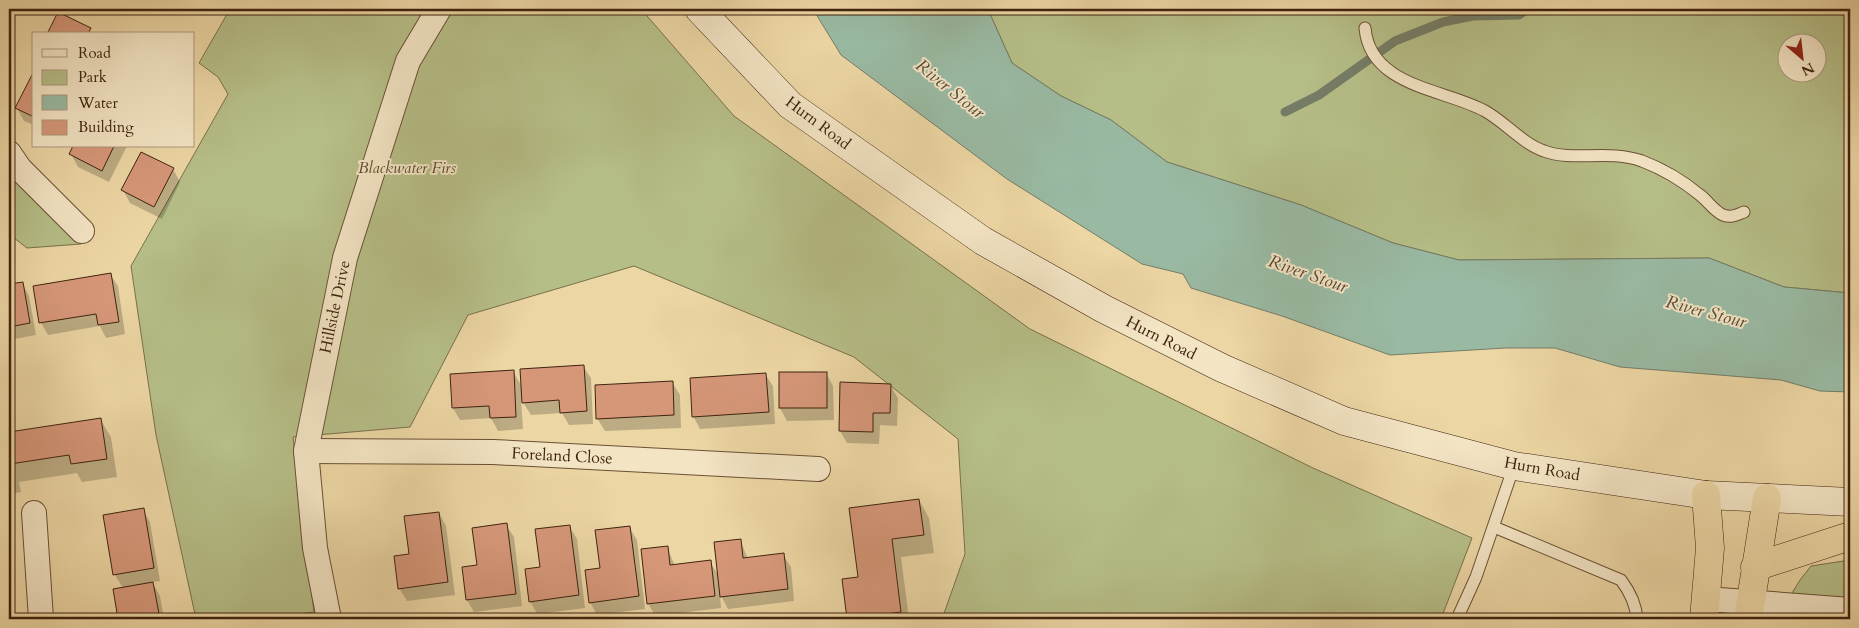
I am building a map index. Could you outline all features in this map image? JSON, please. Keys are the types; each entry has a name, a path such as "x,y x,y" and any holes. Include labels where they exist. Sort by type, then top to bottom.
{"highway":[{"path":"1705,609 1710,548 1706,495"},
{"path":"1749,610 1767,498"},
{"path":"1755,567 1850,536"}],"main road":[{"name":"Hurn Road","path":"699,9 790,105 983,241 1104,309 1222,368 1344,422 1514,466 1706,495 1850,502"}],"street":[{"name":"Hillside Drive","path":"329,619 315,548 306,451 345,258 408,61 439,9"},
{"path":"9,154 20,169 82,231"},
{"name":"Foreland Close","path":"306,451 493,452 818,469"},
{"path":"34,513 41,619"},
{"path":"1705,609 1850,610"}],"lane":[{"path":"1365,28 1366,39 1370,48 1390,72 1408,83 1476,106 1506,125 1533,146 1545,151 1561,154 1615,155 1640,161 1668,172 1700,195 1721,214 1732,217 1744,212"},
{"path":"1457,619 1494,527 1514,466"},
{"path":"1494,527 1621,580 1630,591 1636,607 1637,619"}],"green space":[{"name":"Blackwater Firs","path":"230,9 641,9 734,116 1030,329 1313,468 1472,538 1441,619 942,619 965,554 958,439 854,357 634,266 468,315 410,427 293,437 314,612 264,619 196,619 156,435 131,266 228,94 218,77 199,63"},
{"path":"985,9 1850,9 1850,293 1784,287 1709,258 1459,260 1393,243 1301,205 1167,162 1111,120 1061,96 1012,63 990,14"},
{"path":"9,173 81,244 27,248 9,234"},
{"path":"1850,560 1850,619 1776,619 1811,566"}],"water":[{"name":"River Stour","path":"813,9 985,9 990,14 1012,63 1061,96 1111,120 1167,162 1301,205 1393,243 1459,260 1709,258 1784,287 1850,293 1850,392 1820,391 1781,380 1620,367 1555,348 1505,348 1390,355 1282,316 1191,288 1183,274 1142,264 1007,179 841,55"}],"building":[{"path":"58,12 91,28 89,32 48,32"},
{"path":"32,75 32,116 15,108"},
{"path":"72,148 113,148 102,171 69,154"},
{"path":"141,152 174,168 154,207 121,190"},
{"path":"111,273 119,322 98,325 96,314 39,323 33,286"},
{"path":"23,282 30,323 9,327 9,284"},
{"path":"584,365 587,411 560,413 559,400 522,403 520,369"},
{"path":"514,370 516,417 490,418 489,406 452,408 450,374"},
{"path":"779,372 827,372 827,408 779,408"},
{"path":"766,373 769,412 692,417 690,378"},
{"path":"673,381 674,415 596,419 595,385"},
{"path":"840,382 891,384 890,413 873,413 873,432 839,431"},
{"path":"101,418 107,459 71,464 69,455 10,464 11,474 9,475 9,432"},
{"path":"919,499 924,535 892,539 901,612 847,619 842,579 858,577 849,508"},
{"path":"144,508 154,568 113,575 103,515"},
{"path":"439,512 448,582 398,589 394,556 409,554 404,516"},
{"path":"507,523 516,594 466,600 462,567 477,565 472,528"},
{"path":"570,525 579,595 529,602 525,569 540,567 535,529"},
{"path":"630,526 639,596 589,603 585,570 600,568 595,530"},
{"path":"741,539 743,558 784,553 788,589 720,597 714,542"},
{"path":"668,546 670,565 711,560 715,596 647,604 641,549"},
{"path":"153,582 160,619 118,619 113,589"}],"waterway":[{"path":"1285,112 1319,95 1395,41 1443,22 1473,16 1519,15 1528,9"}]}
